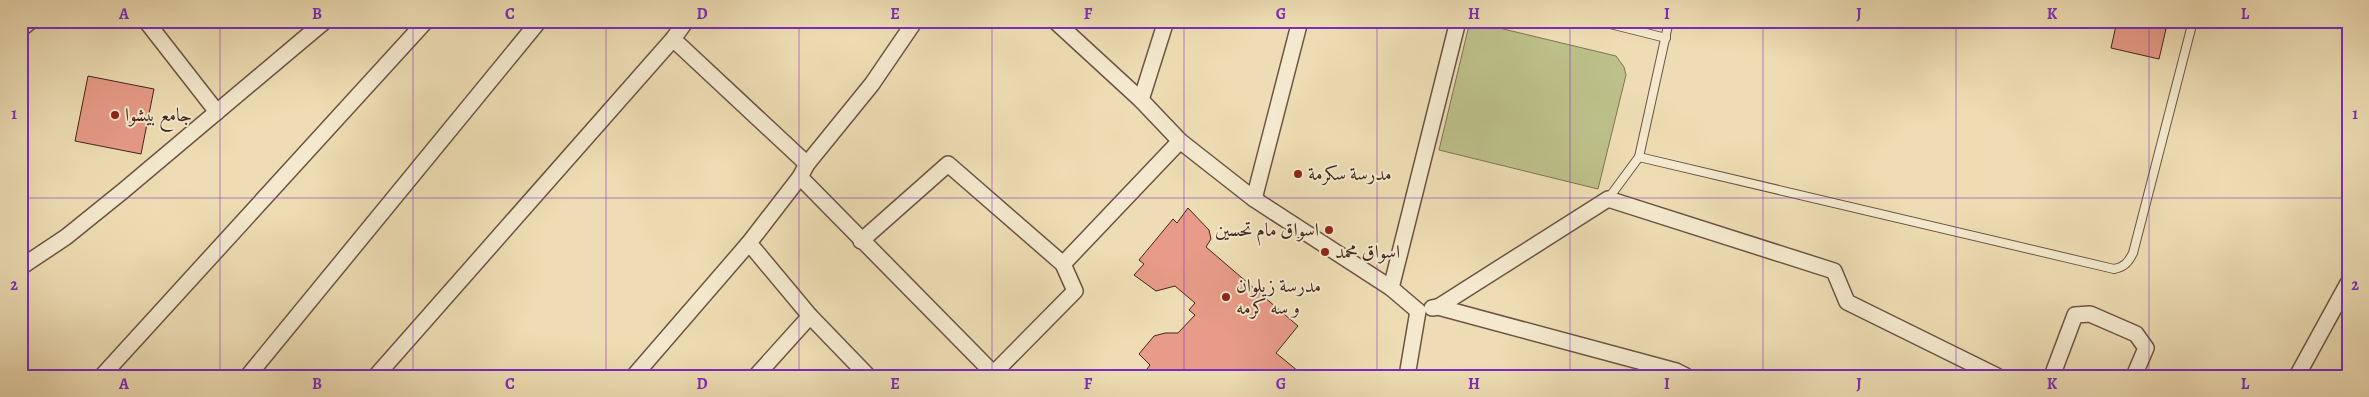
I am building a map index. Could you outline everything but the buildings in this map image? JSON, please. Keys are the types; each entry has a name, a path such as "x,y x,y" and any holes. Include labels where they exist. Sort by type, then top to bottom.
{"street":[{"path":"21,29 31,21"},
{"path":"146,21 217,112"},
{"path":"21,267 66,237 325,21"},
{"path":"102,376 426,21"},
{"path":"248,376 539,21"},
{"path":"376,376 673,39 686,21"},
{"path":"634,376 749,243 872,84 915,21"},
{"path":"1055,21 1141,100 1180,141 1254,199 1392,288 1418,311"},
{"path":"1141,100 1166,21"},
{"path":"1254,199 1300,21"},
{"path":"1392,288 1458,21"},
{"path":"673,39 804,171 860,241 995,375 1075,291 1063,264 948,164 860,241"},
{"path":"1063,264 1180,141"},
{"path":"1418,311 1438,307 1608,199 1834,271 1847,302 1997,376"},
{"path":"749,243 810,316 868,376"},
{"path":"2297,376 2348,283"},
{"path":"1438,307 1676,371 1686,376"},
{"path":"1407,376 1418,311"},
{"path":"2052,376 2075,315 2090,314 2136,334 2146,348 2134,376"},
{"path":"756,376 810,316"}],"lane":[{"path":"1598,21 1666,38"},
{"path":"1608,199 1639,157 1669,21"},
{"path":"1639,157 2114,268 2123,267 2133,253 2193,21"}],"green space":[{"path":"1470,21 1616,56 1624,67 1626,75 1598,189 1439,150"}],"place":[{"name":"جامع بيشوا","path":"115,115"},
{"name":"مدرسة سكرمة","path":"1298,174"},
{"name":"اسواق مام تحسين","path":"1329,230"},
{"name":"اسواق محمد","path":"1325,252"},
{"name":"مدرسة زيلوان و سه كرمه","path":"1226,297"}]}
